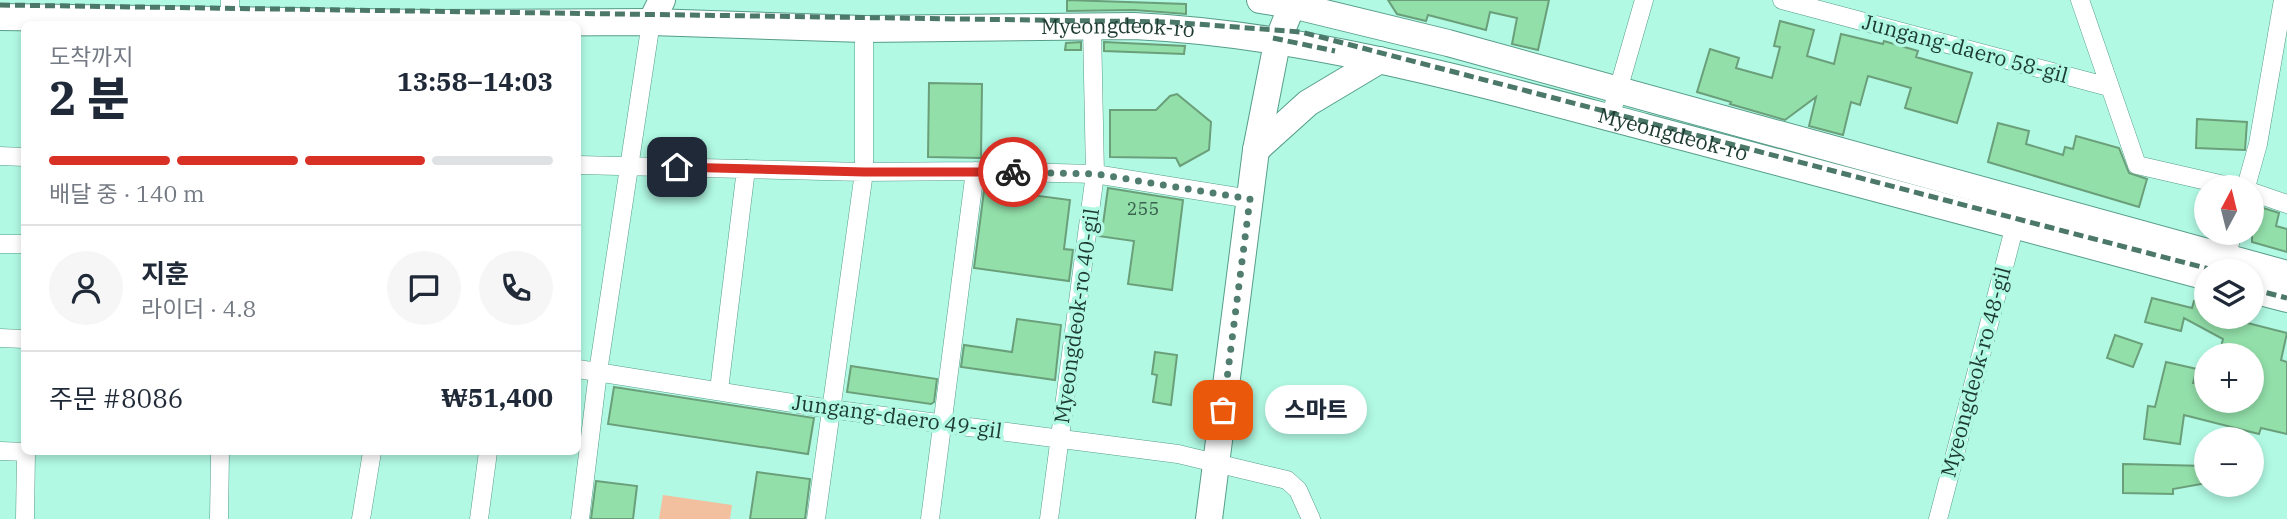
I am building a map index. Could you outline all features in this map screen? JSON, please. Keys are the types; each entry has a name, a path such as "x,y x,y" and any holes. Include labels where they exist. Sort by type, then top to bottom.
{"main road":[{"name":"Myeongdeok-ro","path":"1260,0 1293,3 1618,90 2194,236"},
{"path":"1360,0 1373,24"},
{"path":"1209,519 1256,150 1277,43 1293,3"},
{"name":"Myeongdeok-ro","path":"572,21 657,11 864,29 1175,28 1277,43 1380,60 1610,118 2194,273"},
{"name":"Myeongdeok-ro","path":"0,17 31,21 230,15 360,21"},
{"path":"1256,150 1308,103 1380,60"},
{"name":"Myeongdeok-ro","path":"2230,245 2287,274"},
{"path":"2264,293 2287,299"}],"street":[{"path":"1610,118 1644,0"},
{"name":"Jungang-daero 58-gil","path":"1782,0 2109,87"},
{"path":"2080,0 2137,165 2194,178"},
{"path":"2249,175 2258,144 2283,0"},
{"path":"580,519 598,372 657,11"},
{"name":"Myeongdeok-ro 40-gil","path":"1049,519 1096,174 1092,27"},
{"path":"816,519 864,172 864,29"},
{"path":"0,156 21,157"},
{"path":"581,165 1096,174 1250,199"},
{"path":"719,390 746,169"},
{"path":"930,519 975,171"},
{"path":"2264,196 2287,204"},
{"name":"Myeongdeok-ro 48-gil","path":"1938,519 2015,225"},
{"path":"0,244 21,244"},
{"path":"0,338 21,339"},
{"name":"Jungang-daero 49-gil","path":"581,369 830,409 1178,454 1287,480 1298,490 1311,519"},
{"path":"0,451 21,452"},
{"path":"25,519 26,455"},
{"path":"219,519 220,455"},
{"path":"361,519 372,455"},
{"path":"479,519 488,455"}],"shaded area":[{"path":"663,495 732,505 730,519 659,519"}],"building":[{"path":"1067,0 1186,4 1186,14 1134,10 1067,11"},
{"path":"1388,0 1549,0 1538,50 1512,44 1517,18 1490,12 1486,30 1428,15 1426,21 1397,14"},
{"path":"1780,21 1814,30 1807,56 1834,64 1841,34 1883,44 1884,41 1918,51 1916,57 1972,73 1957,123 1905,108 1911,88 1868,76 1860,105 1851,102 1843,135 1809,126 1816,97 1785,120 1697,92 1710,49 1739,58 1736,68 1772,78 1780,47 1774,46"},
{"path":"1081,42 1081,50 1065,50 1066,43"},
{"path":"1104,42 1185,46 1184,54 1104,51"},
{"path":"929,83 982,84 981,158 928,157"},
{"path":"1177,94 1211,122 1209,150 1180,166 1176,158 1110,157 1110,110 1156,110 1170,96"},
{"path":"2197,119 2247,122 2245,150 2196,148"},
{"path":"1998,123 2029,131 2026,144 2063,155 2065,147 2073,149 2076,136 2119,148 2129,173 2147,179 2139,207 1988,162"},
{"path":"985,183 1010,183 1009,192 1070,200 1064,249 1073,250 1069,281 974,268"},
{"path":"1108,188 1183,200 1172,290 1128,284 1134,241 1098,236 1100,223 1103,224"},
{"path":"2264,208 2279,213 2276,226 2287,229 2287,252 2262,245"},
{"path":"2152,298 2192,308 2194,301 2194,323 2184,318 2181,331 2145,322"},
{"path":"1017,319 1061,325 1055,380 961,367 964,345 1012,352"},
{"path":"2264,327 2287,333 2281,360 2287,362 2287,434 2264,427 2231,427 2184,415 2180,444 2144,439 2148,406 2155,407 2166,362 2194,368 2194,413 2264,413 2264,343 2222,343 2223,339 2204,329"},
{"path":"2115,335 2142,344 2133,367 2107,358"},
{"path":"1155,352 1177,355 1171,405 1153,402 1157,375 1152,374"},
{"path":"851,366 937,379 934,402 931,404 847,392"},
{"path":"614,387 814,418 808,454 608,424"},
{"path":"2123,464 2194,466 2194,485 2173,489 2173,494 2123,493"},
{"path":"757,472 810,479 805,519 750,519"},
{"path":"596,481 637,486 633,519 591,519"}],"railway":[{"path":"0,5 1169,22 1301,32 2194,265"},
{"path":"1273,38 1335,51"},
{"path":"2264,292 2287,298"}],"way so far":[{"path":"1013,172 1096,174 1250,199 1223,410"}],"place":[{"name":"스마트","path":"1223,410"}],"route":[{"path":"677,167 864,172 1013,172"}]}
